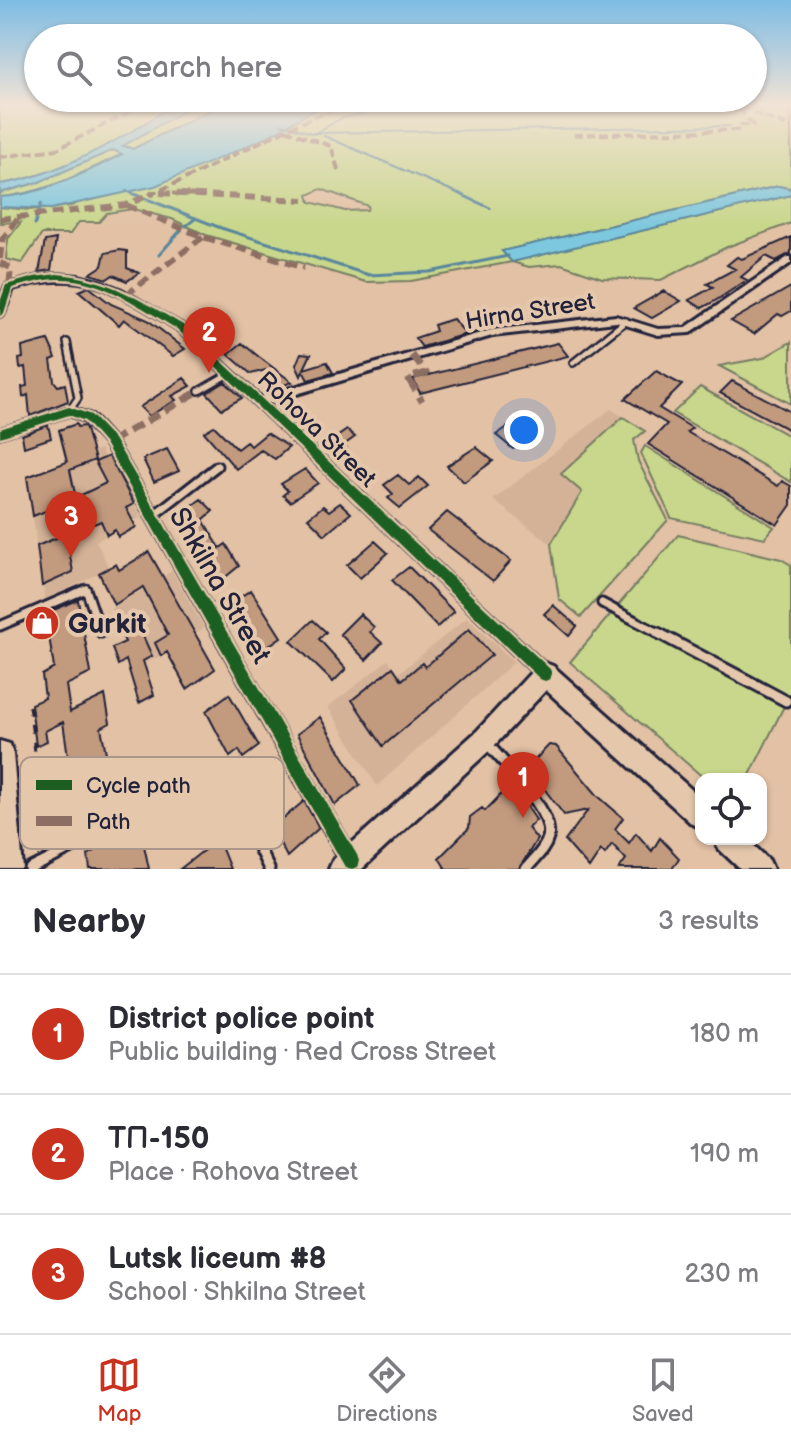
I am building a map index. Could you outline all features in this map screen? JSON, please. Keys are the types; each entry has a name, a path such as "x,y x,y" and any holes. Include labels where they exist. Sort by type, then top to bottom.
{"main road":[{"path":"346,865 484,740 545,674 695,810"},
{"path":"0,754 8,869"},
{"path":"734,845 760,869"}],"street":[{"name":"Hirna Street","path":"259,401 491,333 596,320 626,321 658,332 687,331 791,259"},
{"name":"Rohova Street","path":"0,313 9,287 54,277 86,277 126,295 180,327 545,674"},
{"path":"0,433 69,411"},
{"name":"Shkilna Street","path":"69,411 88,418 110,442 154,515 346,865"}],"lane":[{"path":"573,363 585,350 626,321"},
{"path":"67,342 78,398 69,411"},
{"path":"199,391 230,373"},
{"path":"154,515 217,466"},
{"path":"0,626 86,589 101,633"},
{"path":"602,603 786,701"},
{"path":"484,740 540,809 548,824 546,844 526,869"},
{"path":"30,869 66,849"},
{"path":"259,849 269,869"}],"path":[{"path":"29,706 36,757"}],"shaded area":[{"path":"611,409 623,417 562,474 582,492 551,544 493,500"},
{"path":"100,449 104,457 109,456 120,477 78,496 79,501 94,524 134,504 141,517 96,541 109,568 45,601 27,477"},
{"path":"172,571 204,628 161,656 136,666 111,609"},
{"path":"467,618 514,662 377,786 328,707 388,660 399,673"}],"green space":[{"path":"0,147 103,147 66,165 0,184"},
{"path":"212,147 791,147 791,188 778,186 502,251 512,262 411,281 366,282 206,235 172,219 133,209 107,213 99,222 79,222 70,234 42,234 22,263 6,259 8,239 21,222 0,223 0,207 29,210 71,206","holes":["321,189 368,206 367,210 345,211 310,202 308,195"]},
{"path":"113,150 123,154 48,187 0,197 0,193 39,182"},
{"path":"791,195 791,223 727,247 661,280 602,278 561,264 529,267 512,262"},
{"path":"791,342 791,404 719,366 763,358"},
{"path":"700,387 791,437 791,482 673,413"},
{"path":"623,417 645,431 634,440 638,461 668,520 581,617 559,599 551,544 582,492 561,474"},
{"path":"645,446 774,527 765,538 671,518 641,453"},
{"path":"678,535 781,559 791,565 791,692 751,773 698,773 570,662"}],"water":[{"path":"103,147 133,149 246,147 155,186 51,209 0,207 0,197 47,188 122,154 113,150 39,182 0,193 0,184 43,173"},
{"path":"779,186 791,189 791,195 512,262 502,251"}],"building":[{"path":"791,237 791,253 776,261 766,256 741,277 747,280 715,301 702,308 689,300 713,287 707,284 735,269 727,265 737,257 742,259"},
{"path":"56,239 51,270 39,272 45,241"},
{"path":"127,251 127,268 139,273 127,281 113,275 107,279 90,274 102,266 105,253"},
{"path":"89,287 111,304 148,320 185,349 173,356 124,319 119,325 79,291"},
{"path":"791,287 791,311 782,316 778,314 754,334 731,321"},
{"path":"664,291 681,301 652,318 634,308"},
{"path":"207,314 229,327 210,339 189,326"},
{"path":"453,319 466,334 422,347 415,338 436,331 434,325"},
{"path":"48,340 56,358 51,360 54,381 58,386 65,384 68,401 30,416 28,395 23,397 22,387 27,386 25,367 20,368 19,359 23,358 22,347"},
{"path":"242,343 292,382 276,388 266,370 251,374 228,354"},
{"path":"558,343 568,356 420,393 413,379"},
{"path":"301,353 311,354 304,369 327,362 333,373 308,380 303,371 301,376 296,365"},
{"path":"656,371 682,385 659,408 692,428 687,432 778,486 782,481 791,486 791,505 777,525 648,444 667,424 625,399"},
{"path":"184,378 191,386 172,396 176,400 149,416 140,407"},
{"path":"732,381 791,412 791,431 720,393"},
{"path":"225,382 242,398 222,409 207,393"},
{"path":"522,417 539,430 513,449 496,435"},
{"path":"76,424 77,427 85,426 95,460 70,470 76,499 33,516 27,477 67,462 59,430"},
{"path":"48,425 51,438 24,447 22,435"},
{"path":"214,426 237,449 246,442 251,446 267,433 289,447 275,459 261,450 236,469 204,432"},
{"path":"347,430 355,437 344,445 348,450 336,458 324,446"},
{"path":"476,447 493,461 464,482 447,466"},
{"path":"167,449 179,471 154,482 143,459"},
{"path":"109,456 134,504 126,508 136,527 118,537 115,530 107,535 101,521 94,524 81,495 106,483 95,462"},
{"path":"305,469 318,483 290,502 283,495 288,491 281,484"},
{"path":"398,475 409,485 419,477 428,486 400,508 388,498 393,494 384,485"},
{"path":"201,499 213,511 203,520 220,548 226,544 239,566 212,588 205,576 212,572 201,551 194,555 188,544 196,533 178,516"},
{"path":"340,503 351,513 325,535 308,518 323,506 329,511"},
{"path":"447,512 511,561 493,581 428,530"},
{"path":"66,534 73,572 42,586 37,546"},
{"path":"375,541 388,553 360,578 347,565"},
{"path":"149,552 215,669 187,689 167,652 161,656 155,643 168,635 143,587 114,605 99,573 116,564 119,570"},
{"path":"409,567 454,612 437,627 392,580"},
{"path":"251,590 281,637 254,656 226,606"},
{"path":"78,600 91,673 66,685 70,712 105,695 110,723 101,728 107,757 68,757 63,722 45,731 47,741 36,746 31,704 45,698 42,675 54,668 48,630 37,635 34,618"},
{"path":"553,605 577,626 569,636 544,614"},
{"path":"360,614 374,627 370,632 382,643 366,660 340,634"},
{"path":"134,616 152,656 143,661 154,695 139,703 126,660 118,665 112,648 125,642 118,625"},
{"path":"313,620 326,632 319,639 346,669 333,682 291,641"},
{"path":"469,629 492,655 383,746 352,700 393,667 402,680 422,663 425,667"},
{"path":"229,694 259,746 244,757 239,750 230,757 206,711"},
{"path":"320,717 360,785 335,805 297,734"},
{"path":"549,745 556,746 598,796 623,818 615,829 629,843 636,833 652,851 660,838 679,858 672,869 619,869 626,859 612,844 605,854 601,850 589,868 565,841 588,810 564,815 542,786 538,791 519,768 530,758 533,762"},
{"path":"512,783 536,820 528,828 537,839 519,869 446,869 439,858 469,828 470,817 482,808 485,811"},
{"path":"304,801 319,828 287,857 283,849 284,818"},
{"path":"99,849 145,849 149,869 90,869 88,855"},
{"path":"205,849 222,849 230,869 180,869"}],"waterway":[{"path":"349,147 462,195"},
{"path":"126,191 131,193"},
{"path":"131,193 139,196"},
{"path":"131,193 136,195"},
{"path":"458,193 490,208"},
{"path":"144,198 196,218"},
{"path":"35,224 41,204"},
{"path":"186,226 196,218"},
{"path":"196,218 369,275 430,272 508,256"},
{"path":"159,255 181,230"}],"marked path":[{"path":"0,157 62,147"},
{"path":"0,219 126,205 254,147"},
{"path":"331,147 339,173"},
{"path":"160,193 304,200"},
{"path":"126,205 203,237 304,268"},
{"path":"0,259 2,240 20,215"},
{"path":"126,295 203,237"},
{"path":"0,263 11,268 9,287 13,285"},
{"path":"412,355 426,373 408,378 422,401"},
{"path":"110,442 199,391"}],"cycle path":[{"path":"0,313 9,287 34,279 78,278 119,292 180,327 545,674"},
{"path":"0,433 69,411 88,418 110,442 351,861"}],"place":[{"name":"ТП-150","path":"209,373"},
{"name":"Lutsk liceum #8","path":"71,557"},
{"name":"Gurkit","path":"42,623"},
{"name":"District police point","path":"523,818"}]}
